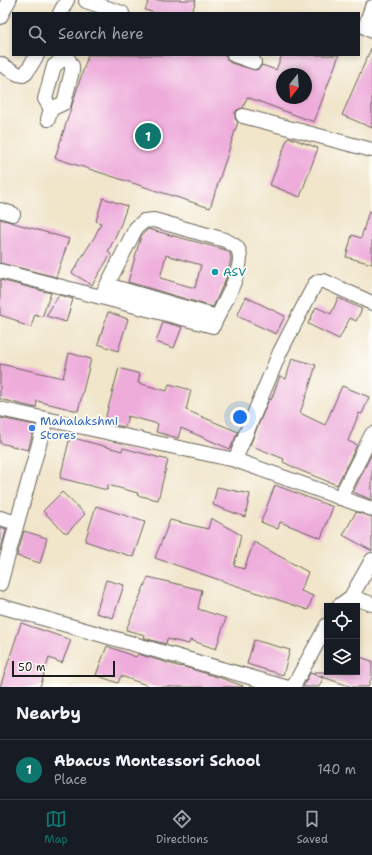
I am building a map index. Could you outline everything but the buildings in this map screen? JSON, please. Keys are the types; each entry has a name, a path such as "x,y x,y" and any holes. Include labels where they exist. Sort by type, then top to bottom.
{"street":[{"path":"0,17 9,0"},
{"path":"61,12 67,0"},
{"path":"85,5 117,12"},
{"path":"372,7 365,27 372,31"},
{"path":"0,64 18,74 23,75 26,73 35,56"},
{"path":"65,56 54,66 45,99 49,114 64,103 72,71 72,66 67,56"},
{"path":"237,56 254,62"},
{"path":"243,116 372,150"},
{"path":"0,210 13,214"},
{"path":"0,271 104,291 215,321 238,272 240,252 234,245 225,240 154,220 144,221 136,228 104,291"},
{"path":"235,460 280,352 315,284 319,281 324,281 372,303"},
{"path":"0,409 235,460 372,509"},
{"path":"0,584 46,419"},
{"path":"340,498 372,434"},
{"path":"0,518 17,522"},
{"path":"344,603 351,597 372,560"},
{"path":"351,597 372,604"},
{"path":"0,606 285,687"},
{"path":"293,687 324,630"}],"place":[{"name":"Abacus Montessori School","path":"148,136"},
{"name":"ASV","path":"215,272"},
{"name":"Mahalakshmi Stores","path":"32,428"}]}
